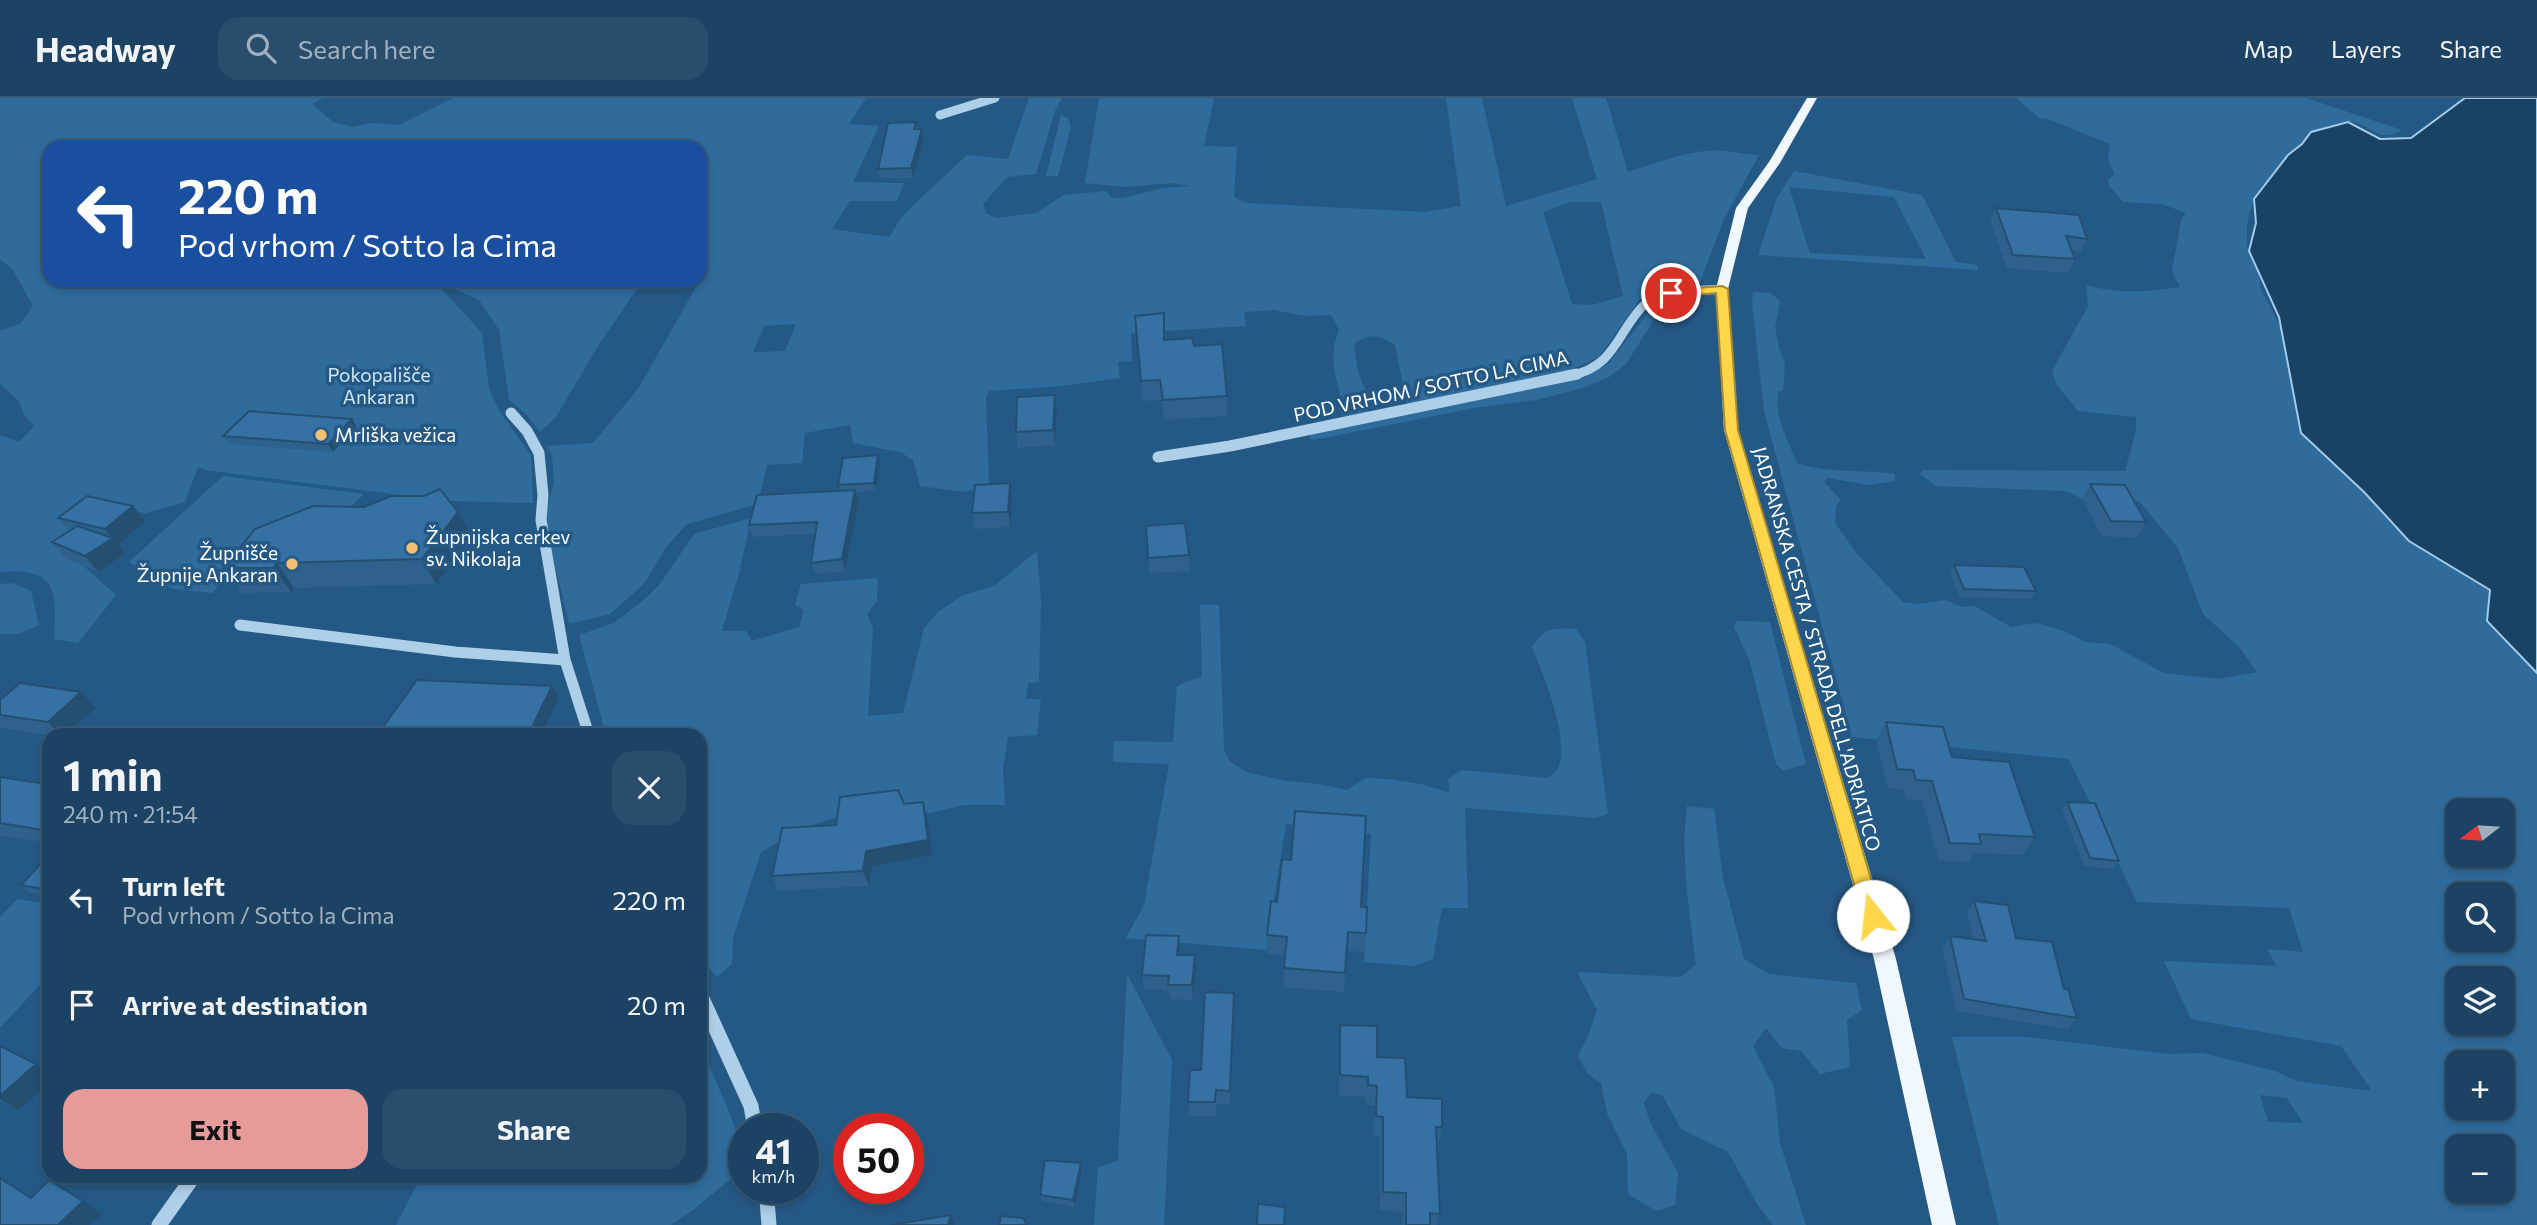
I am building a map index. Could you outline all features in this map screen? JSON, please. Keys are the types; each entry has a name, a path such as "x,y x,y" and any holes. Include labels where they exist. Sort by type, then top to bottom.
{"main road":[{"name":"JADRANSKA CESTA / STRADA DELL'ADRIATICO","path":"1812,98 1774,163 1742,208 1722,289 1731,430 1885,959 1944,1225"}],"street":[{"path":"940,116 995,98"},
{"name":"POD VRHOM / SOTTO LA CIMA","path":"1158,457 1230,446 1576,375 1605,361 1648,301 1671,293 1722,289"},
{"path":"511,413 527,432 539,453 543,495 541,520 565,660 587,728"},
{"path":"240,625 455,652 565,660"},
{"path":"707,1009 752,1113"},
{"path":"159,1225 189,1183"},
{"path":"767,1204 769,1225"}],"green space":[{"name":"Pokopališče Ankaran","path":"0,98 323,98 312,104 333,122 353,127 372,123 399,125 453,98 866,98 849,124 879,126 853,182 904,183 897,201 850,201 832,229 889,237 903,215 967,155 1008,159 1029,98 1062,98 1055,111 1036,174 1007,177 983,204 987,214 996,218 1037,213 1063,195 1107,191 1111,198 1123,198 1163,188 1190,186 1173,183 1124,187 1085,183 1099,98 1214,98 1204,146 1237,147 1234,197 1246,203 1425,212 1461,206 1446,98 1482,98 1506,206 1597,179 1572,98 1606,98 1628,172 1701,152 1726,151 1759,155 1724,219 1700,282 1641,298 1599,357 1566,372 1407,404 1395,345 1380,337 1370,336 1354,344 1358,372 1367,394 1363,402 1369,412 1345,417 1341,415 1334,363 1335,342 1339,330 1331,315 1305,316 1274,310 1244,312 1246,326 1131,333 1132,361 1118,362 1120,378 1062,386 989,391 986,398 989,486 964,492 920,486 913,460 900,452 853,443 850,425 805,433 802,463 767,465 758,504 687,524 666,547 644,584 610,614 569,624 544,518 554,483 552,455 547,446 593,443 638,389 696,287 707,287 707,140 42,140 42,287 438,287 482,333 489,389 500,412 531,455 533,503 448,501 198,467 185,502 146,513 107,509 60,545 116,595 78,643 54,639 54,596 43,578 19,571 0,572 0,435 19,442 34,426 25,416 18,400 0,384 0,331 21,323 33,306 13,270 0,259","holes":["1570,202 1601,202 1623,296 1592,305 1572,304 1543,212","796,324 785,351 753,352 764,326"]},
{"path":"2016,98 2306,98 2402,130 2386,135 2357,123 2345,122 2311,132 2267,180 2259,193 2248,222 2247,241 2260,287 2364,492 2409,541 2490,590 2487,622 2537,673 2537,1225 1999,1225 1952,1037 2025,1037 2169,1054 2203,1053 2275,1071 2296,1081 2372,1091 2341,1046 2191,1019 2164,961 2276,966 2268,949 2303,952 2289,908 2137,902 2069,759 1852,737 1764,411 1753,292 1771,293 1780,301 1775,327 1785,363 1783,391 1779,391 1777,400 1782,428 1797,463 1822,469 1895,474 1895,481 1869,485 1828,478 1824,482 1841,500 1836,506 1835,523 1857,554 1903,602 1918,604 1945,600 1962,607 1974,606 2011,627 2036,623 2064,631 2086,642 2110,644 2164,673 2218,679 2257,672 2240,648 2203,614 2178,548 2139,501 2098,506 2066,491 1936,486 1920,474 1923,470 2125,471 2136,431 2136,417 2078,411 2057,385 2052,371 2088,306 2086,285 2133,291 2180,287 2172,271 2181,220 2186,213 2162,204 2123,202 2109,186 2108,180 2114,174 2108,159 2110,144 2048,119 2039,118","holes":["2260,1095 2287,1098 2303,1123 2268,1122"]},
{"path":"1061,115 1068,118 1071,127 1058,176 1046,176"},
{"path":"1794,171 1922,195 1956,262 1977,265 1978,270 1758,255 1777,198","holes":["1789,187 1894,197 1926,259 1810,253"]},
{"path":"450,287 638,287 598,346 556,417 540,432 526,414 509,400 499,330 479,300"},
{"path":"1672,299 1678,300 1678,304 1655,318 1626,364 1609,377 1583,388 1536,400 1474,408 1311,440 1309,433 1585,377 1609,363 1653,306"},
{"path":"223,476 364,494 329,528 263,535 212,593 173,589 129,562"},
{"path":"751,518 722,631 746,631 752,641 799,627 804,610 795,605 801,584 878,578 877,601 867,614 873,628 868,716 903,713 924,628 937,613 961,596 994,586 1037,551 1041,602 1039,682 1028,683 1026,699 1041,699 1037,735 1008,737 1003,768 1005,805 964,805 930,813 898,803 860,809 804,828 761,852 733,938 732,964 717,977 707,966 707,728 604,728 579,635 614,623 646,598 660,584 694,534"},
{"path":"12,583 31,591 39,625 18,634 0,634 0,584"},
{"path":"1200,605 1219,605 1224,750 1230,762 1249,773 1347,790 1366,778 1421,784 1450,793 1448,779 1462,770 1546,778 1553,774 1561,760 1559,728 1549,691 1532,647 1550,630 1576,629 1585,642 1608,814 1595,818 1465,808 1468,908 1442,908 1433,959 1414,966 1364,962 1371,834 1286,824 1266,950 1126,938 1144,905 1169,764 1113,762 1114,741 1173,742 1177,686 1202,676"},
{"path":"1737,621 1770,622 1806,764 1783,771 1776,764 1749,659 1734,627"},
{"path":"1687,806 1714,809 1723,877 1744,959 1769,974 1856,983 1862,1010 1847,1020 1850,1067 1820,1074 1801,1051 1782,1048 1766,1028 1753,1046 1774,1087 1780,1143 1806,1225 1773,1225 1757,1204 1728,1152 1681,1129 1663,1096 1651,1092 1644,1103 1650,1122 1678,1173 1675,1205 1656,1211 1628,1194 1627,1154 1607,1113 1601,1083 1588,1074 1578,1056 1597,1010 1577,972 1681,977 1696,965 1685,865"},
{"path":"17,899 42,903 42,983 0,1028 0,917"},
{"path":"1127,974 1172,1060 1164,1225 1094,1225 1098,1167 1118,1161"},
{"path":"707,1061 730,1113 728,1181 671,1225 396,1225 417,1183 707,1183"}],"shaded area":[{"path":"2465,98 2537,98 2537,673 2487,621 2490,590 2409,541 2364,492 2301,433 2279,317 2249,251 2256,223 2254,199 2288,155 2302,144 2311,132 2348,122 2380,139 2411,138"}],"building":[{"path":"916,122 914,129 922,129 911,168 878,169 888,123"},
{"path":"1996,208 2079,215 2087,239 2066,236 2075,259 2013,255"},
{"path":"1164,313 1164,340 1192,338 1194,346 1222,344 1227,396 1163,400 1160,380 1141,381 1135,316"},
{"path":"1055,395 1053,430 1016,432 1017,397"},
{"path":"249,411 352,419 328,444 223,436"},
{"path":"878,455 874,483 838,485 843,458"},
{"path":"1010,483 1008,512 972,513 975,485"},
{"path":"2090,484 2125,485 2146,522 2111,521"},
{"path":"440,489 458,512 422,559 277,563 273,568 224,568 255,529 313,506 364,507 391,496 424,496"},
{"path":"855,490 842,559 811,563 817,522 749,525 757,495"},
{"path":"87,496 133,506 105,529 58,518"},
{"path":"1185,523 1189,555 1148,558 1146,526"},
{"path":"77,526 113,538 85,556 52,542"},
{"path":"1954,565 2024,567 2036,591 1964,589"},
{"path":"417,680 552,686 531,728 382,728"},
{"path":"20,683 81,692 48,722 0,715 0,700"},
{"path":"1886,722 1943,727 1952,757 2009,762 2035,837 1979,834 1981,844 1950,843 1932,781 1916,780 1913,770 1897,769"},
{"path":"0,777 39,783 42,780 42,830 0,823"},
{"path":"898,790 904,804 923,802 928,840 866,851 863,871 772,876 782,828 836,825 840,797"},
{"path":"2067,802 2095,803 2119,861 2090,858"},
{"path":"1295,811 1366,816 1361,907 1367,907 1366,933 1348,932 1345,973 1284,968 1287,937 1267,935 1271,901 1277,902 1282,859 1291,860"},
{"path":"42,862 42,889 21,885"},
{"path":"1974,901 2008,905 2016,938 2052,942 2064,989 2068,989 2077,1018 1964,999 1950,936 1986,941"},
{"path":"1146,935 1179,936 1177,955 1195,955 1192,985 1168,985 1169,976 1142,975"},
{"path":"1205,992 1234,993 1230,1091 1216,1090 1215,1102 1188,1102 1190,1070 1201,1070"},
{"path":"1340,1025 1377,1026 1377,1057 1405,1058 1407,1097 1442,1099 1442,1127 1436,1127 1440,1214 1430,1213 1430,1225 1406,1225 1406,1193 1383,1192 1383,1117 1376,1116 1377,1086 1368,1085 1368,1077 1340,1075"},
{"path":"0,1046 36,1064 0,1096"},
{"path":"1045,1160 1081,1163 1073,1200 1040,1195"},
{"path":"0,1178 31,1198 46,1183 54,1183 83,1201 58,1225 0,1225"},
{"path":"1258,1204 1285,1207 1284,1225 1257,1225"},
{"path":"951,1215 948,1225 891,1225"},
{"path":"1001,1216 1023,1218 1027,1225 999,1225"}],"place":[{"name":"Mrliška vežica","path":"321,435"},
{"name":"Župnijska cerkev sv. Nikolaja","path":"412,548"},
{"name":"Župnišče Župnije Ankaran","path":"292,564"}],"route":[{"path":"1671,293 1722,289 1731,430 1873,916"}]}
